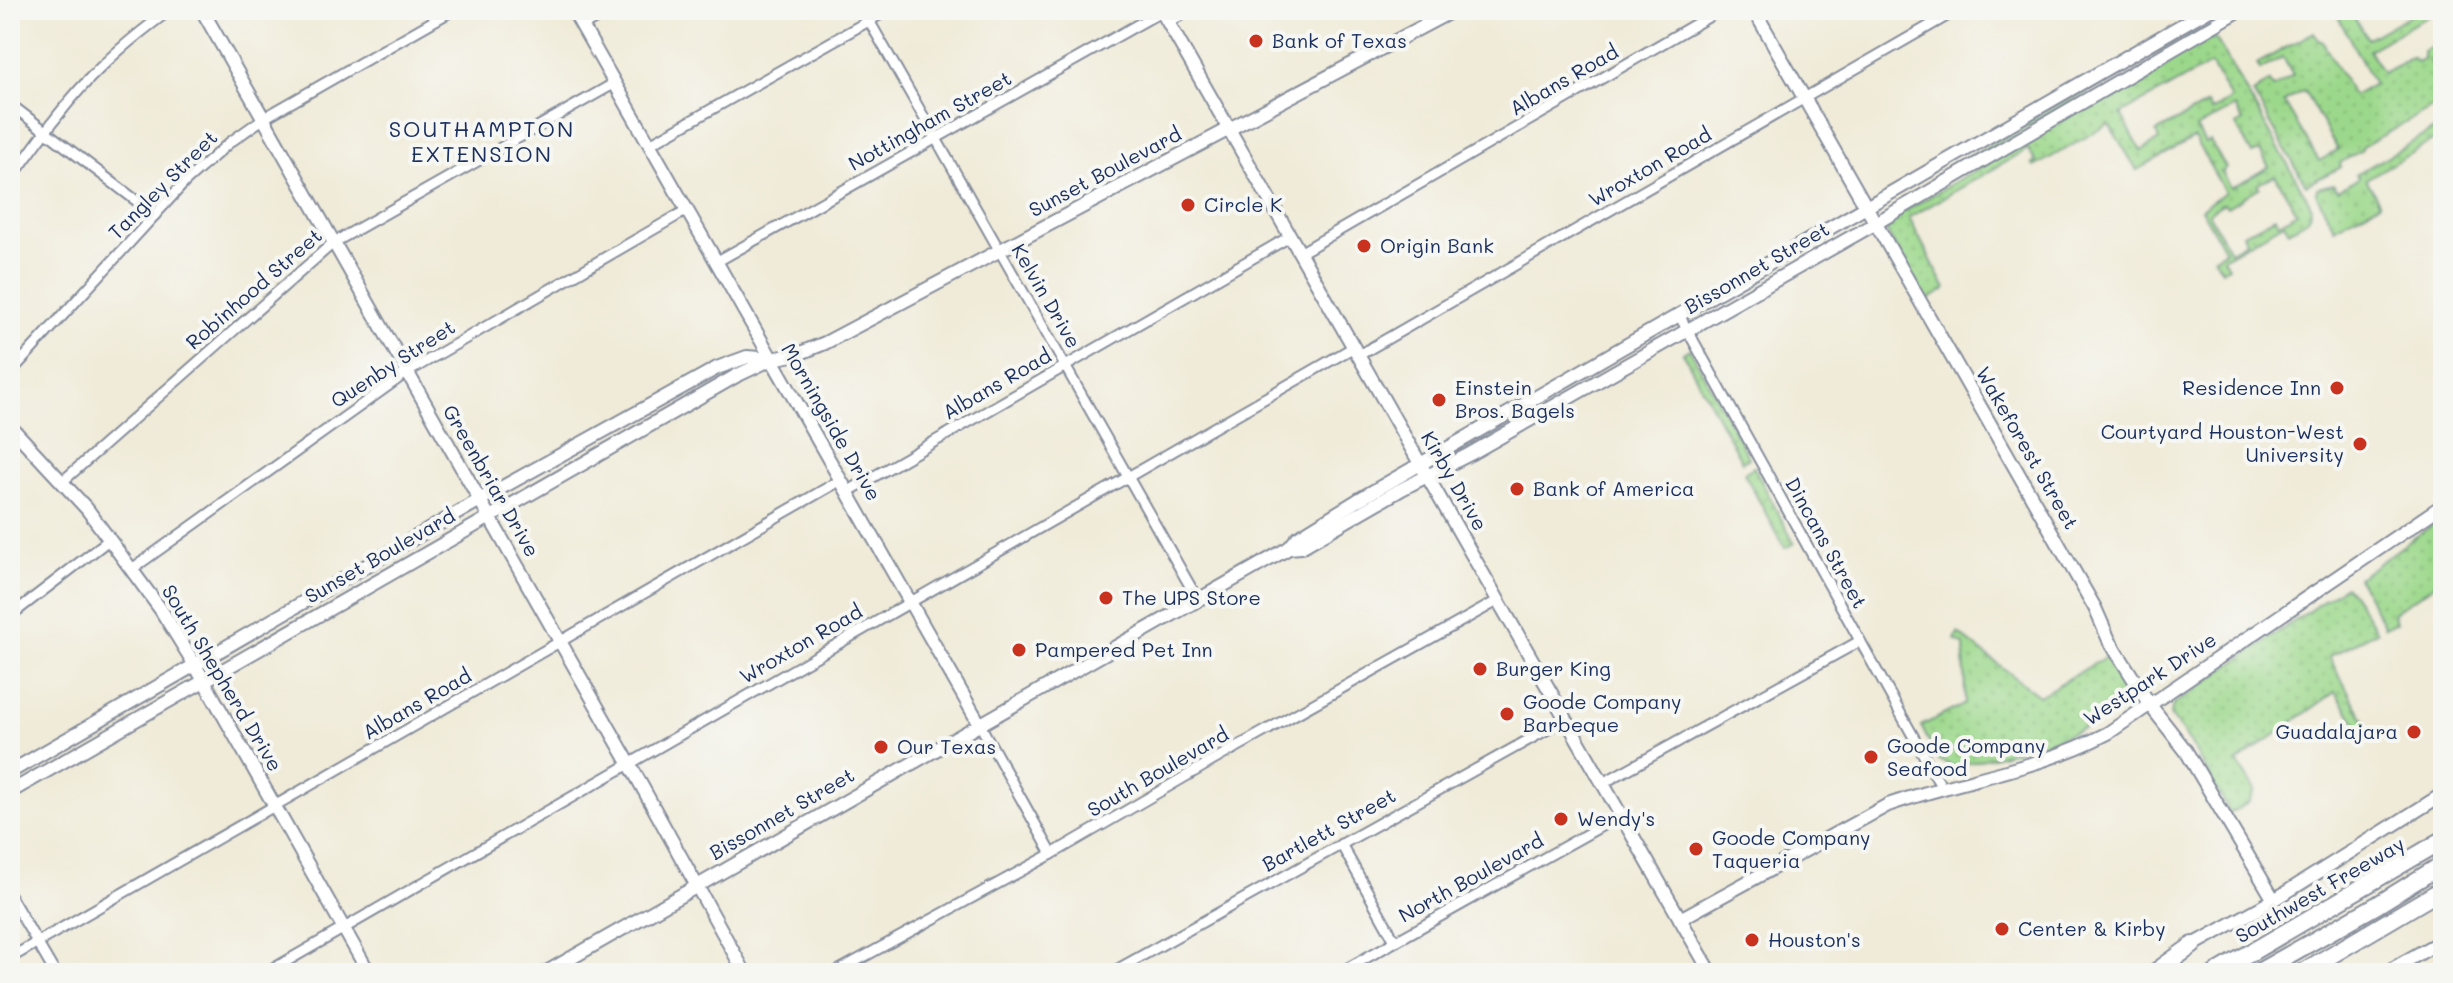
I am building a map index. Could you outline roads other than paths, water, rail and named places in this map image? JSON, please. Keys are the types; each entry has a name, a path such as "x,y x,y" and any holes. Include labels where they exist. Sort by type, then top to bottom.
{"highway":[{"name":"Southwest Freeway","path":"2216,973 2443,840"},
{"path":"2257,973 2443,864"},
{"path":"2301,973 2443,889"},
{"path":"2154,973 2193,945"}],"main road":[{"name":"Greenbriar Drive","path":"202,10 745,973"},
{"name":"Morningside Drive","path":"573,10 980,725"},
{"name":"Sunset Boulevard","path":"10,792 736,376 772,359 798,354 825,343 1454,10"},
{"name":"Wakeforest Street","path":"1754,10 2095,608 2109,640 2150,705 2186,751 2274,900"},
{"name":"Bissonnet Street","path":"545,973 1289,548 1298,537 1570,398 2240,10"},
{"name":"Bissonnet Street","path":"1424,471 1562,383 2205,11"},
{"name":"Kirby Drive","path":"1164,14 1711,973"},
{"name":"Sunset Boulevard","path":"10,772 479,501 717,368 747,357 772,359"},
{"path":"1562,383 1570,398"},
{"name":"South Shepherd Drive","path":"10,427 63,481 132,569 195,665 369,973"},
{"name":"Westpark Drive","path":"1680,919 1875,811 1942,788 2024,767 2068,752 2108,733 2443,505"},
{"path":"2141,973 2274,900 2443,794"},
{"path":"2385,973 2443,940"}],"street":[{"path":"10,180 64,108 98,70 170,10"},
{"name":"Tangley Street","path":"10,373 185,182 229,143 264,118 453,10"},
{"path":"582,26 611,10"},
{"name":"Kelvin Drive","path":"863,10 1198,600"},
{"path":"650,144 888,10"},
{"name":"Nottingham Street","path":"716,262 1164,14 1191,10"},
{"name":"Albans Road","path":"1300,253 1720,10"},
{"name":"Wroxton Road","path":"266,973 1140,470 1805,99 1957,10"},
{"path":"2205,11 2212,26"},
{"name":"Robinhood Street","path":"63,481 333,243 615,83"},
{"path":"10,104 155,215"},
{"name":"Quenby Street","path":"132,569 406,373 687,210"},
{"name":"Albans Road","path":"10,958 560,642 1065,365 1291,236"},
{"name":"Dincans Street","path":"1679,315 1942,788"},
{"path":"10,616 110,539"},
{"name":"South Boulevard","path":"834,973 1052,854 1499,600"},
{"path":"1603,783 1860,641"},
{"name":"Bartlett Street","path":"1111,973 1566,719"},
{"name":"Morningside Drive","path":"980,725 1052,854"},
{"name":"North Boulevard","path":"1339,973 1621,815"},
{"path":"1341,844 1395,941"},
{"path":"10,896 55,973"}],"place":[{"name":"Bank of Texas","path":"1256,41"},
{"name":"Circle K","path":"1188,205"},
{"name":"Origin Bank","path":"1364,246"},
{"name":"Residence Inn","path":"2337,388"},
{"name":"Einstein Bros. Bagels","path":"1439,400"},
{"name":"Courtyard Houston-West University","path":"2360,444"},
{"name":"Bank of America","path":"1517,489"},
{"name":"The UPS Store","path":"1106,598"},
{"name":"Pampered Pet Inn","path":"1019,650"},
{"name":"Burger King","path":"1480,669"},
{"name":"Goode Company Barbeque","path":"1507,714"},
{"name":"Guadalajara","path":"2414,732"},
{"name":"Our Texas","path":"881,747"},
{"name":"Goode Company Seafood","path":"1871,757"},
{"name":"Wendy's","path":"1561,819"},
{"name":"Goode Company Taqueria","path":"1696,849"},
{"name":"Center & Kirby","path":"2002,929"},
{"name":"Houston's","path":"1752,940"}],"district":[{"name":"SOUTHAMPTON EXTENSION","path":"482,142"}]}
